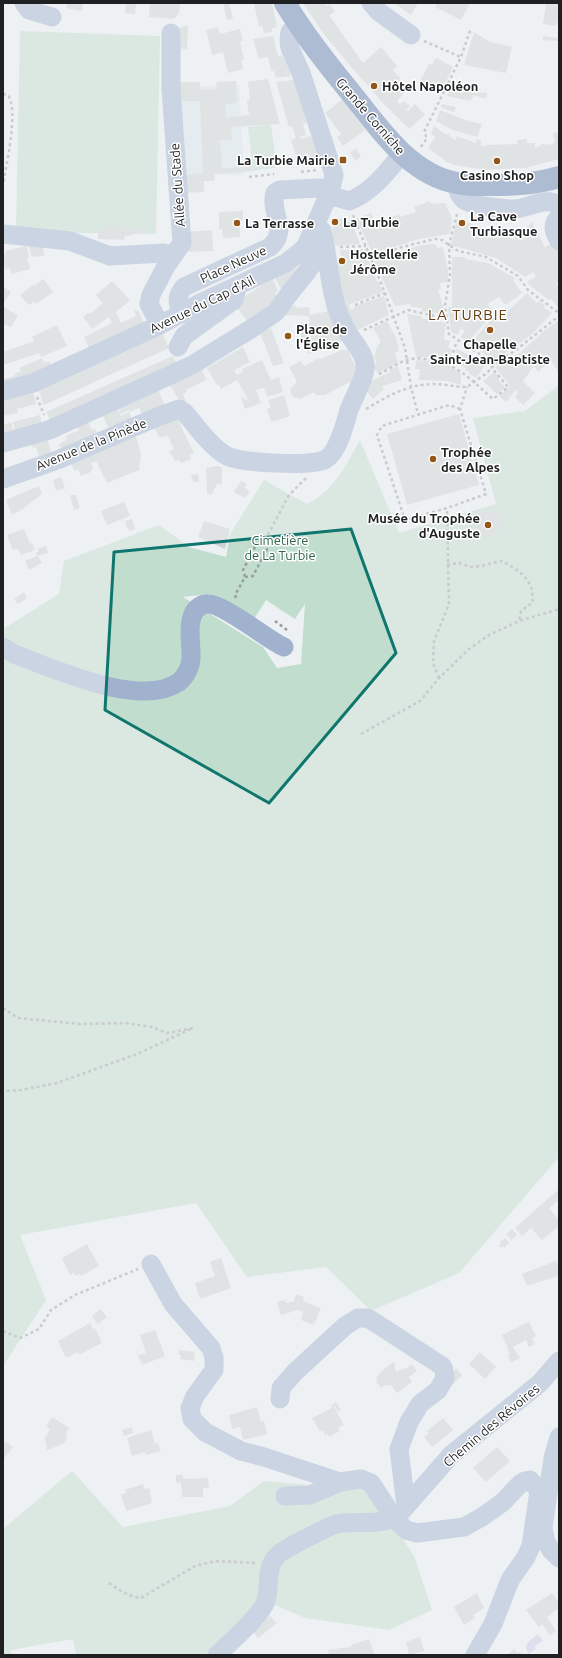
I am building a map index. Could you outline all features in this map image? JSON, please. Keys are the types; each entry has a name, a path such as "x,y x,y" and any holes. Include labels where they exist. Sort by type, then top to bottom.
{"main road":[{"name":"Grande Corniche","path":"285,3 297,24 355,98 407,157 426,171 460,192 471,185 521,185 559,177"}],"street":[{"path":"24,3 29,10 52,17"},
{"path":"371,3 379,12 411,35"},
{"path":"297,24 290,32 290,48 301,73 333,168 331,188"},
{"name":"Allée du Stade","path":"160,325 149,304 150,295 182,243 171,89 171,33"},
{"path":"331,188 349,201 358,197 407,157"},
{"path":"331,188 366,190"},
{"name":"Avenue du Cap d'Ail","path":"3,391 33,383 160,325 286,263 306,246 331,188"},
{"name":"Place Neuve","path":"182,314 177,304 178,294 184,287 270,247 276,241 279,232 273,200 275,193 280,190 331,188"},
{"path":"460,192 483,206 515,209 543,202 554,202 559,205"},
{"path":"559,217 554,222 553,228 559,241"},
{"path":"316,225 322,231 326,247 336,306 348,335 361,352 365,362 364,378 356,392 347,416"},
{"path":"3,234 70,241 110,256 164,253 173,256"},
{"path":"3,443 49,430 192,365 241,336 279,317 313,263 312,254 306,246"},
{"path":"178,347 184,336 234,300 238,286"},
{"name":"Avenue de la Pinède","path":"3,479 60,459 179,409 185,413 212,444 229,457 259,462 316,463 326,460 332,453 339,440 347,416"},
{"path":"8,651 98,684 142,692 165,688 179,682 188,671 191,659 189,633 194,612 199,607 206,604 226,610 284,647"},
{"path":"151,1264 173,1304 211,1348 214,1358 214,1370 195,1396 190,1408 192,1419 205,1432 240,1451 264,1457 340,1482"},
{"path":"280,1399 281,1388 295,1372 346,1326 358,1318 368,1318 442,1366 445,1378 438,1390 420,1404 409,1422 399,1449 405,1498 408,1503"},
{"name":"Chemin des Révoires","path":"394,1518 451,1455 540,1383 559,1361"},
{"path":"540,1383 559,1375"},
{"path":"559,1437 554,1458 543,1528 546,1542 550,1550 559,1558"},
{"path":"285,1496 310,1495 340,1482 361,1479 371,1483 394,1518 406,1530 417,1533 464,1527 482,1517 503,1502 520,1484 530,1480 537,1486 539,1491 531,1546 526,1557 510,1580 493,1624 475,1655"},
{"path":"217,1655 258,1613 266,1601 270,1563 280,1553 336,1524 378,1522 394,1518"}],"path":[{"path":"407,157 427,138 424,132 461,57 471,28"},
{"path":"411,35 461,57"},
{"path":"3,94 8,95 11,100 12,128 3,185"},
{"path":"460,192 449,245 450,275 445,305 449,334 457,341 495,364"},
{"path":"349,201 405,348 411,387 418,414"},
{"path":"347,416 357,415 399,390 411,387 433,384 467,387 559,315 528,290 518,276 486,257 458,251 442,240 435,239 402,247 371,257"},
{"path":"326,247 366,246"},
{"path":"355,304 385,293"},
{"path":"348,335 408,310 448,319"},
{"path":"449,364 457,341"},
{"path":"364,378 374,377 407,360 416,358 431,360 449,364 462,372 493,399 508,387 491,367"},
{"path":"460,408 449,404 382,426 376,435 405,520 447,508 486,494 460,408 467,387"},
{"path":"263,544 289,494"},
{"path":"439,678 433,662 434,641 449,604 447,508"},
{"path":"235,594 245,577 243,570 257,543 263,544 267,549 253,576 245,577"},
{"path":"447,565 458,564 471,567 501,561 511,566 529,583 532,592 533,602 521,611 519,621"},
{"path":"361,734 420,701 439,678 476,644 489,635 519,621 559,609"},
{"path":"3,1008 18,1018 80,1024 126,1023 152,1027 167,1033 193,1028 137,1054 57,1083 22,1090 3,1091"},
{"path":"3,1331 20,1338 39,1329 50,1310 75,1296 151,1264"},
{"path":"110,1583 121,1591 141,1598 194,1566 216,1560 270,1563"}],"highlighted area":[{"path":"351,529 396,653 269,803 105,710 114,552"}],"shaded area":[{"path":"239,85 244,175 181,174 173,87"},
{"path":"538,1634 543,1641 535,1646 536,1649 528,1654 526,1648 527,1643"}],"green space":[{"path":"20,31 160,36 156,234 16,232"},
{"path":"271,125 277,167 253,171 248,127"},
{"name":"Cimetière de La Turbie","path":"559,385 559,1157 459,1273 371,1311 326,1267 247,1277 196,1203 20,1235 46,1300 3,1366 3,629 59,594 64,561 159,525 189,547 226,557 230,534 264,480 307,504 316,499 332,485 344,468 360,440 399,533 496,504 473,418 525,411","holes":["209,594 254,619 266,600 295,619 305,604 301,664 277,668 263,647 183,597"]},
{"path":"72,1471 123,1527 230,1506 264,1481 371,1490 414,1556 432,1610 389,1630 305,1618 261,1599 205,1655 76,1655 73,1639 11,1650 11,1655 3,1655 3,1529"}],"building":[{"path":"67,3 83,3 82,11 66,8"},
{"path":"126,3 136,3 135,14 125,13"},
{"path":"150,3 180,3 179,13 175,18 171,19 149,17"},
{"path":"223,3 229,3 233,19 227,20"},
{"path":"254,3 272,3 277,27 272,28 272,32 264,33 262,26 259,27"},
{"path":"303,3 325,3 326,6 330,4 335,12 329,15 363,63 381,47 397,66 393,70 400,78 398,84 406,91 397,101 400,104 404,101 410,106 406,110 408,111 415,104 425,115 409,129 384,104 353,69 323,33"},
{"path":"394,3 418,3 411,15"},
{"path":"437,3 470,3 461,20 435,7"},
{"path":"546,3 559,4 559,23 556,23 556,26 543,24"},
{"path":"188,25 187,49 176,48 177,29"},
{"path":"218,27 220,34 240,29 243,41 240,42 244,60 241,60 243,69 228,73 223,52 212,55 206,30"},
{"path":"474,32 490,42 512,47 506,73 464,65"},
{"path":"273,36 278,56 282,55 291,76 276,78 274,71 271,71 268,57 259,59 253,39"},
{"path":"543,36 559,38 559,41 543,40"},
{"path":"436,58 453,67 441,92 420,81 429,64 432,65"},
{"path":"268,79 280,124 231,127 232,140 220,140 222,169 252,166 253,171 215,174 214,181 204,181 204,192 184,193 184,175 203,173 203,170 200,101 181,101 180,82 200,82 200,90 217,89 216,82 236,81 237,103 225,104 226,118 249,115 247,100 250,99 248,82"},
{"path":"294,80 307,123 303,124 306,135 300,137 300,139 311,136 324,155 298,162 291,140 296,138 292,126 289,127 276,82"},
{"path":"453,83 475,92 487,93 486,99 473,95 471,101 447,96"},
{"path":"344,98 354,111 352,113 365,130 343,146 337,137 341,134 325,113"},
{"path":"442,104 456,107 454,112 441,108"},
{"path":"440,110 468,121 482,124 477,137 453,130 436,121"},
{"path":"434,126 447,135 448,133 450,134 449,136 455,140 457,136 476,143 477,139 482,141 480,145 485,147 485,145 518,144 517,140 527,139 527,143 535,143 535,148 541,146 541,144 545,145 555,143 553,133 559,132 559,159 525,168 485,170 454,165 447,162 428,148 435,137 431,134"},
{"path":"356,148 361,156 356,161 350,153"},
{"path":"430,201 431,204 445,203 452,218 450,234 419,239 373,254 356,219 371,213 375,224 399,214 400,217 416,212 414,207"},
{"path":"243,211 243,220 239,221 240,237 223,238 222,229 219,229 219,212"},
{"path":"345,218 346,222 352,222 360,244 333,246 332,220"},
{"path":"457,219 514,239 532,222 545,247 555,242 559,249 559,281 556,283 559,286 559,309 551,299 549,300 530,286 527,281 536,277 533,272 525,277 496,258 451,245"},
{"path":"99,226 145,228 145,233 133,233 133,235 125,236 124,240 98,239"},
{"path":"212,230 213,251 187,252 186,232"},
{"path":"436,244 437,248 443,247 448,270 448,282 440,283 441,289 438,289 445,314 422,311 422,308 411,307 410,304 395,306 374,261 418,246"},
{"path":"43,245 44,256 32,257 29,246"},
{"path":"27,246 29,257 27,258 30,269 11,274 10,268 5,269 3,255 6,254 5,251"},
{"path":"364,249 377,282 378,281 383,292 348,305 352,310 356,306 384,296 389,315 353,332 342,308 346,306 345,302 342,303 340,297 343,296 335,262 342,262 340,250"},
{"path":"452,257 465,257 465,259 488,263 515,278 513,280 522,293 507,304 504,304 499,297 487,304 496,314 506,307 508,311 527,293 537,303 539,301 545,306 544,308 552,313 531,335 497,360 488,356 470,344 490,321 488,319 468,342 460,337 465,331 461,329 457,335 451,332 448,307 452,307"},
{"path":"306,264 282,291 275,278"},
{"path":"43,279 53,292 36,304 35,302 28,305 20,295"},
{"path":"273,279 278,291 275,292 280,302 251,326 234,304"},
{"path":"112,281 130,300 116,312 121,323 136,316 134,311 138,310 145,325 90,350 84,337 112,323 109,317 92,329 83,317 88,313 90,314 103,303 96,295"},
{"path":"3,286 11,292 3,304"},
{"path":"3,306 18,316 11,327 5,324 3,327"},
{"path":"287,306 296,306 296,308 309,307 310,315 334,310 345,340 308,354 296,323 310,323 309,316 284,315"},
{"path":"407,314 446,323 444,340 450,341 448,348 452,349 447,362 430,357 416,357"},
{"path":"559,320 559,372 550,360 538,372 534,366 523,381 535,393 523,405 515,397 518,393 516,390 506,402 499,396 510,386 495,367 521,352"},
{"path":"387,321 397,340 399,351 395,352 398,363 378,373 372,366 377,363 374,358 377,347 381,342 373,328"},
{"path":"57,325 67,346 41,357 39,353 3,365 3,352 34,341 32,337"},
{"path":"271,328 284,363 273,366 260,333"},
{"path":"161,330 169,348 44,405 37,386"},
{"path":"243,347 250,362 234,370 237,375 243,372 242,369 262,360 271,380 279,377 283,392 267,397 264,388 256,390 261,403 245,409 241,397 249,401 237,380 221,389 207,368"},
{"path":"457,349 475,358 477,356 486,361 481,370 483,371 481,371 477,378 469,374 469,371 465,370 466,368 455,363 458,353 455,352"},
{"path":"342,350 348,350 356,369 360,373 352,381 325,395 316,395 314,392 300,399 293,397 290,389 297,382 289,367 301,361 304,366 319,358 320,359"},
{"path":"173,356 178,367 52,424 46,412"},
{"path":"42,358 44,363 49,361 51,368 3,386 3,379 15,376 14,374 21,371 19,368"},
{"path":"416,360 429,361 452,367 461,374 461,385 448,381 419,380 420,369 415,369"},
{"path":"398,366 402,380 382,386 384,389 373,399 363,386 364,384 391,372 389,370"},
{"path":"202,370 206,380 186,390 187,392 183,394 186,401 181,403 169,384 183,376"},
{"path":"493,373 498,376 499,381 505,387 497,394 483,381"},
{"path":"33,389 36,404 17,409 18,413 3,416 3,397"},
{"path":"158,389 166,409 144,418 139,408 130,412 129,410 121,414 118,407"},
{"path":"284,395 290,416 271,422 267,409 271,408 268,400"},
{"path":"117,407 121,416 129,412 133,423 111,433 102,414"},
{"name":"Trophée des Alpes","path":"459,414 479,485 407,505 387,434"},
{"path":"40,415 42,426 3,437 3,425 11,422 14,432 13,422"},
{"path":"177,418 194,453 190,455 191,459 181,463 179,460 175,461 169,451 174,449 167,435 160,438 154,427"},
{"path":"87,420 92,430 95,429 98,435 63,453 59,444 67,440 66,436 79,430 77,425"},
{"path":"135,433 141,454 139,470 107,483 96,461 91,463 93,467 91,472 81,476 78,469 74,471 71,462"},
{"path":"47,438 53,458 39,457 36,447 33,448 31,441"},
{"path":"216,466 222,467 222,484 217,484 211,495 207,494 206,468"},
{"path":"198,474 199,482 193,482 191,475"},
{"path":"61,477 65,488 56,491 53,480"},
{"path":"241,481 247,484 244,488 250,491 245,498 234,492"},
{"path":"39,486 42,494 23,509 12,515 6,500"},
{"path":"70,495 76,495 80,508 74,510"},
{"path":"124,502 130,516 107,525 101,511"},
{"name":"Musée du Trophée d'Auguste","path":"493,510 494,513 496,512 501,516 503,523 499,529 499,532 477,539 471,517"},
{"path":"132,519 135,529 130,531 127,528 125,521"},
{"path":"204,521 230,529 225,549 198,537"},
{"path":"24,529 30,544 32,543 35,550 21,555 18,549 13,550 7,535"},
{"path":"46,546 48,553 38,556 42,563 29,570 25,561 37,556 36,553 39,551 37,549"},
{"path":"24,592 27,598 18,604 14,599"},
{"path":"559,1189 559,1200 549,1208 559,1220 559,1226 542,1240 531,1228 522,1236 515,1228"},
{"path":"512,1229 517,1235 511,1240 506,1234"},
{"path":"505,1238 509,1243 504,1248 503,1246 501,1248 499,1245 501,1244 500,1242"},
{"path":"87,1244 99,1266 81,1276 80,1274 76,1276 74,1273 70,1275 62,1258"},
{"path":"221,1258 231,1288 200,1299 195,1283 215,1276 210,1262"},
{"path":"556,1261 559,1268 558,1276 527,1286 522,1274"},
{"path":"296,1294 304,1297 303,1301 321,1308 314,1325 301,1320 303,1312 298,1310 281,1315 277,1302 285,1300 286,1303 294,1301"},
{"path":"100,1309 107,1317 98,1324 92,1316"},
{"path":"529,1322 536,1336 532,1338 535,1344 529,1347 526,1340 513,1347 520,1358 511,1363 508,1356 510,1354 502,1335"},
{"path":"90,1323 93,1329 95,1328 102,1343 79,1355 78,1352 66,1358 58,1341"},
{"path":"155,1330 165,1356 142,1365 138,1355 146,1353 140,1335"},
{"path":"179,1350 195,1352 194,1361 180,1359 181,1355 179,1355"},
{"path":"480,1352 496,1367 485,1379 469,1364"},
{"path":"393,1362 396,1366 394,1367 397,1372 403,1368 404,1370 412,1364 417,1371 409,1377 412,1382 397,1393 391,1385 389,1386 387,1384 381,1388 376,1381 378,1380 376,1377 380,1374 379,1373"},
{"path":"456,1368 462,1375 450,1387 447,1384"},
{"path":"336,1402 341,1410 338,1412 335,1406 334,1407 344,1425 338,1428 340,1431 329,1437 328,1434 325,1435 323,1430 320,1432 312,1418 332,1408 331,1405"},
{"path":"257,1407 261,1421 264,1421 267,1434 243,1440 240,1427 232,1429 229,1415"},
{"path":"52,1417 69,1428 66,1433 67,1438 63,1444 47,1450 45,1438 50,1429 46,1426"},
{"path":"443,1418 453,1430 432,1447 424,1437 429,1433 427,1431"},
{"path":"132,1427 133,1433 124,1436 122,1430"},
{"path":"151,1430 155,1444 158,1443 161,1451 146,1455 145,1452 132,1456 127,1438"},
{"path":"6,1442 13,1447 3,1460 3,1443"},
{"path":"497,1447 510,1461 486,1482 473,1468"},
{"path":"176,1475 183,1475 183,1479 208,1478 209,1488 203,1488 203,1497 182,1497 181,1482 176,1483"},
{"path":"143,1484 144,1489 149,1488 152,1503 126,1511 121,1494 126,1493 125,1490"},
{"path":"477,1593 484,1608 473,1615 475,1618 464,1625 454,1607"},
{"path":"552,1593 559,1603 559,1608 547,1617 556,1631 550,1635 542,1624 539,1627 526,1610"},
{"path":"270,1616 277,1623 258,1638 253,1631 264,1623 263,1621"},
{"path":"420,1637 424,1651 409,1655 406,1642"},
{"path":"369,1639 375,1655 329,1655 328,1650 351,1647 351,1645"},
{"path":"514,1649 518,1653 519,1651 523,1655 507,1655"}],"place":[{"name":"Hôtel Napoléon","path":"374,86"},
{"name":"La Turbie Mairie","path":"343,160"},
{"name":"Casino Shop","path":"497,161"},
{"name":"La Turbie","path":"335,222"},
{"name":"La Terrasse","path":"237,223"},
{"name":"La Cave Turbiasque","path":"462,223"},
{"name":"Hostellerie Jérôme","path":"342,261"},
{"name":"Chapelle Saint-Jean-Baptiste","path":"490,330"},
{"name":"Place de l'Église","path":"288,336"},
{"name":"Trophée des Alpes","path":"433,459"},
{"name":"Musée du Trophée d'Auguste","path":"488,525"}],"district":[{"name":"LA TURBIE","path":"468,314"}]}
